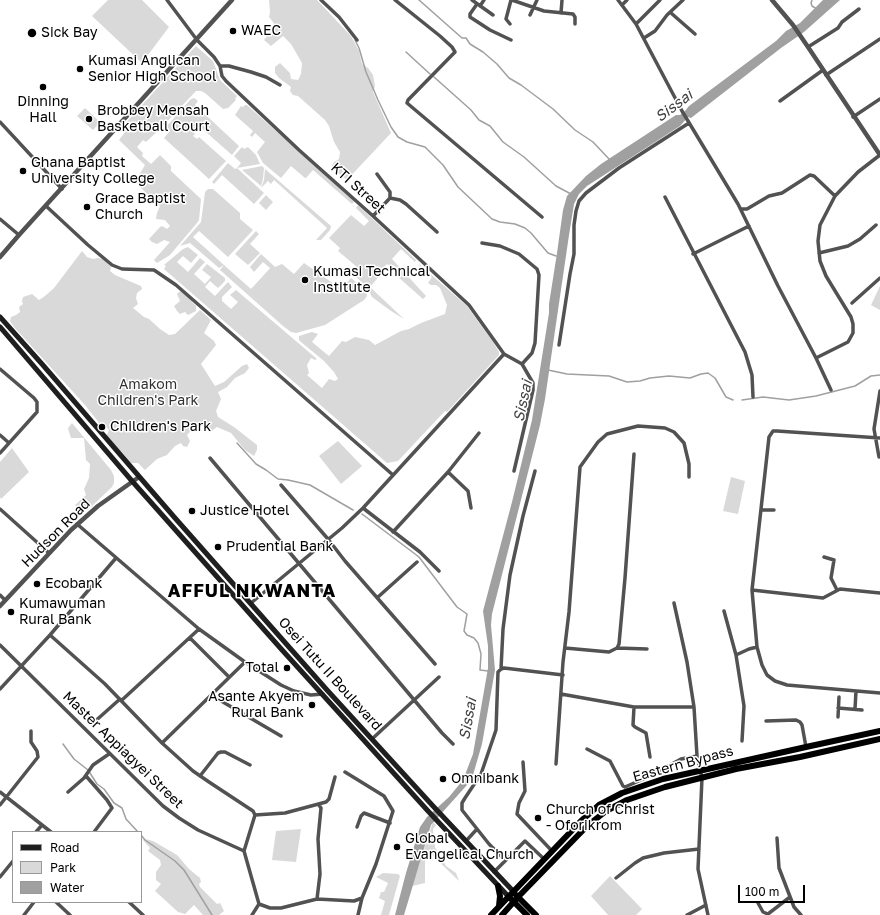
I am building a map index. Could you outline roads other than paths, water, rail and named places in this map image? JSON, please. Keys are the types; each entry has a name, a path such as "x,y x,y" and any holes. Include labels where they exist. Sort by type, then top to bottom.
{"highway":[{"name":"Eastern Bypass","path":"490,915 581,821 599,805 622,793 663,779 880,731"},
{"name":"Eastern Bypass","path":"502,915 587,826 606,811 627,800 665,787 736,769 800,757 880,738"},
{"path":"498,886 500,906"},
{"name":"Osei Tutu II Boulevard","path":"511,894 536,915"},
{"name":"Osei Tutu II Boulevard","path":"516,899 527,915"}],"main road":[{"name":"Osei Tutu II Boulevard","path":"0,317 251,604 494,872 511,894"},
{"name":"Osei Tutu II Boulevard","path":"0,327 132,481 439,824 498,886 511,894"}],"street":[{"name":"KTI Street","path":"168,0 197,40 214,57 220,66 222,76 245,100 469,305 504,354"},
{"path":"0,257 232,0"},
{"path":"321,0 339,17 357,40"},
{"path":"395,0 440,36 452,47 455,52 407,103 542,218"},
{"path":"472,0 493,16"},
{"path":"484,0 470,14 470,17 490,30 511,40"},
{"path":"510,24 506,20 512,0 544,11 574,15 575,24"},
{"path":"530,15 537,0"},
{"path":"561,13 562,0"},
{"path":"618,0 636,24 688,122 741,209 831,390"},
{"path":"622,5 627,0"},
{"path":"636,24 660,0"},
{"path":"644,38 655,30 683,0"},
{"path":"772,0 808,47 880,155 858,172 835,196 820,225 818,240 818,253 820,261 826,276 851,317 853,333 848,342 816,358"},
{"path":"808,47 838,28 842,22 860,9"},
{"path":"671,13 695,34"},
{"path":"826,75 880,39"},
{"path":"220,66 229,66 251,72 266,77 280,85"},
{"path":"780,101 822,70"},
{"path":"854,117 880,99"},
{"path":"0,122 62,189"},
{"path":"559,345 574,254 574,226 579,201 586,193 613,172 688,122"},
{"path":"373,216 390,198 390,192 377,174"},
{"path":"741,209 747,209 769,196 782,193 810,175 814,176 835,196"},
{"path":"665,197 693,254 746,352 752,375 753,397"},
{"path":"390,198 400,200 406,204 437,232"},
{"path":"46,206 88,245 112,264 122,269 154,270 176,285 393,475"},
{"path":"0,219 19,235"},
{"path":"818,253 848,246 860,239 876,225"},
{"path":"693,254 749,226"},
{"path":"482,243 500,246 519,254 537,269 539,276 535,343 532,353 522,364"},
{"path":"852,303 880,278"},
{"path":"251,604 363,508 504,354 522,364 533,383 534,390 514,472"},
{"path":"0,369 37,402 37,412 0,453"},
{"path":"879,457 874,429 880,391"},
{"path":"556,764 579,470 598,442 607,434 638,426 665,428 671,430 681,438 684,443 689,464 689,477"},
{"path":"880,438 773,431 769,437 752,590 757,647 762,666 767,676 775,681 787,684 880,694"},
{"path":"393,532 448,472 479,433"},
{"path":"0,435 9,443"},
{"path":"617,648 619,644 634,454"},
{"path":"210,458 442,733 453,744"},
{"path":"505,860 462,810 462,803 481,774 496,730 498,672 501,669 503,629 510,575 535,471"},
{"path":"448,472 468,491 471,508"},
{"name":"Hudson Road","path":"0,606 77,524 98,506 139,477"},
{"path":"281,485 435,664"},
{"path":"363,508 420,552 439,571"},
{"path":"0,509 49,553"},
{"path":"762,510 774,510"},
{"path":"77,524 199,629 245,662 294,692 312,695 322,694"},
{"path":"824,557 834,560 831,578 837,590"},
{"path":"0,689 50,635 116,558"},
{"path":"378,597 417,562"},
{"path":"752,590 823,598 837,590 857,590 880,593"},
{"path":"0,595 5,600"},
{"path":"674,603 694,707 697,756 702,778 698,869 708,915"},
{"path":"724,610 736,655 744,706 742,741"},
{"path":"92,724 121,700 199,629"},
{"path":"50,635 121,700 162,743 200,776 252,808 255,815 244,851 259,904 252,915"},
{"path":"190,638 229,677"},
{"name":"Master Appiagyei Street","path":"0,645 22,665 154,798 179,818 198,830 244,851"},
{"path":"736,655 757,647"},
{"path":"565,648 610,652 617,648 647,649"},
{"path":"162,743 245,662"},
{"path":"501,669 524,669 563,675"},
{"path":"372,739 439,676"},
{"path":"855,710 856,691"},
{"path":"561,694 634,707 694,707"},
{"path":"211,695 281,736"},
{"path":"838,717 839,697"},
{"path":"634,707 633,725 646,733 650,757"},
{"path":"838,708 862,710"},
{"path":"766,721 796,720 800,722 802,725 806,747"},
{"path":"0,805 38,757 37,751 31,742 32,731"},
{"path":"588,748 610,761 623,786 625,787 650,776 681,759 697,756"},
{"path":"200,776 218,753 221,752 225,752 250,765"},
{"path":"68,792 86,776 93,765 109,754"},
{"path":"523,762 525,791 519,803 517,814 552,851"},
{"path":"345,772 384,796 393,811 376,864 362,898 358,915"},
{"path":"86,776 112,808 96,831"},
{"path":"255,815 285,813 326,802 329,799 335,777"},
{"path":"0,792 50,831"},
{"path":"317,899 320,874 318,839 321,808 319,805"},
{"path":"357,827 364,812 390,823"},
{"path":"37,831 42,825"},
{"path":"466,842 477,829"},
{"path":"777,838 779,868 794,906 800,915"},
{"path":"494,872 525,841 544,859"},
{"path":"616,878 643,858 664,853 698,849"},
{"path":"0,878 12,862"},
{"path":"758,903 763,912 768,914 790,897"},
{"path":"259,904 270,908 281,908 317,899 354,901 362,898"},
{"path":"24,915 33,903"},
{"path":"57,903 70,915"},
{"path":"130,903 143,915"},
{"path":"687,915 706,905"}],"water":[{"path":"823,0 840,0 804,32 691,118 688,117 680,126 587,186 579,194 574,204 540,425 492,614 491,625 495,670 482,744 473,775 467,785 431,825 404,915 395,915 420,827 427,817 449,797 463,780 473,754 488,668 488,646 483,611 532,420 563,210 567,196 586,176 601,164 676,115 680,115 689,106 776,41 786,31 800,23"}],"waterway":[{"path":"419,0 462,38 466,38 470,44 483,52 497,64 509,78 553,109 575,130 593,142 610,160"},
{"path":"812,0 812,6 817,9"},
{"path":"355,40 378,100 391,127 398,137 407,142 425,147 443,165 458,187 492,219 500,222 515,224 525,228 548,253 556,256"},
{"path":"406,52 430,74"},
{"path":"434,77 471,110 479,120 490,126 503,142 524,157 556,186 571,194"},
{"path":"548,370 567,374 609,376 627,382 669,376 690,378 708,373 715,378 726,397 733,400"},
{"path":"742,400 763,397 789,400 816,396 855,386 871,376 880,375"},
{"path":"237,443 256,464 278,479 310,485 353,510"},
{"path":"362,514 419,557 457,607 467,614 464,631 478,643 481,654 480,670 488,671"},
{"path":"63,744 74,759 88,770 97,784 104,789 114,803 122,808 126,819 137,831"},
{"path":"142,836 175,861 184,870 212,915"}],"place":[{"name":"WAEC","path":"233,31"},
{"name":"Sick Bay","path":"32,33"},
{"name":"Kumasi Anglican Senior High School","path":"80,69"},
{"name":"Dinning Hall","path":"43,87"},
{"name":"Brobbey Mensah Basketball Court","path":"89,119"},
{"name":"Ghana Baptist University College","path":"23,171"},
{"name":"Grace Baptist Church","path":"87,207"},
{"name":"Kumasi Technical Institute","path":"305,280"},
{"name":"Children's Park","path":"102,427"},
{"name":"Justice Hotel","path":"192,511"},
{"name":"Prudential Bank","path":"218,547"},
{"name":"Ecobank","path":"37,584"},
{"name":"Kumawuman Rural Bank","path":"11,612"},
{"name":"Total","path":"287,668"},
{"name":"Asante Akyem Rural Bank","path":"312,705"},
{"name":"Omnibank","path":"443,779"},
{"name":"Church of Christ - Oforikrom","path":"538,818"},
{"name":"Global Evangelical Church","path":"397,847"}],"district":[{"name":"AFFUL NKWANTA","path":"252,591"}],"water label":[{"name":"Sissai","path":"674,106"},
{"name":"Sissai","path":"523,401"},
{"name":"Sissai","path":"468,719"}],"park label":[{"name":"Amakom Children's Park","path":"148,394"}]}
